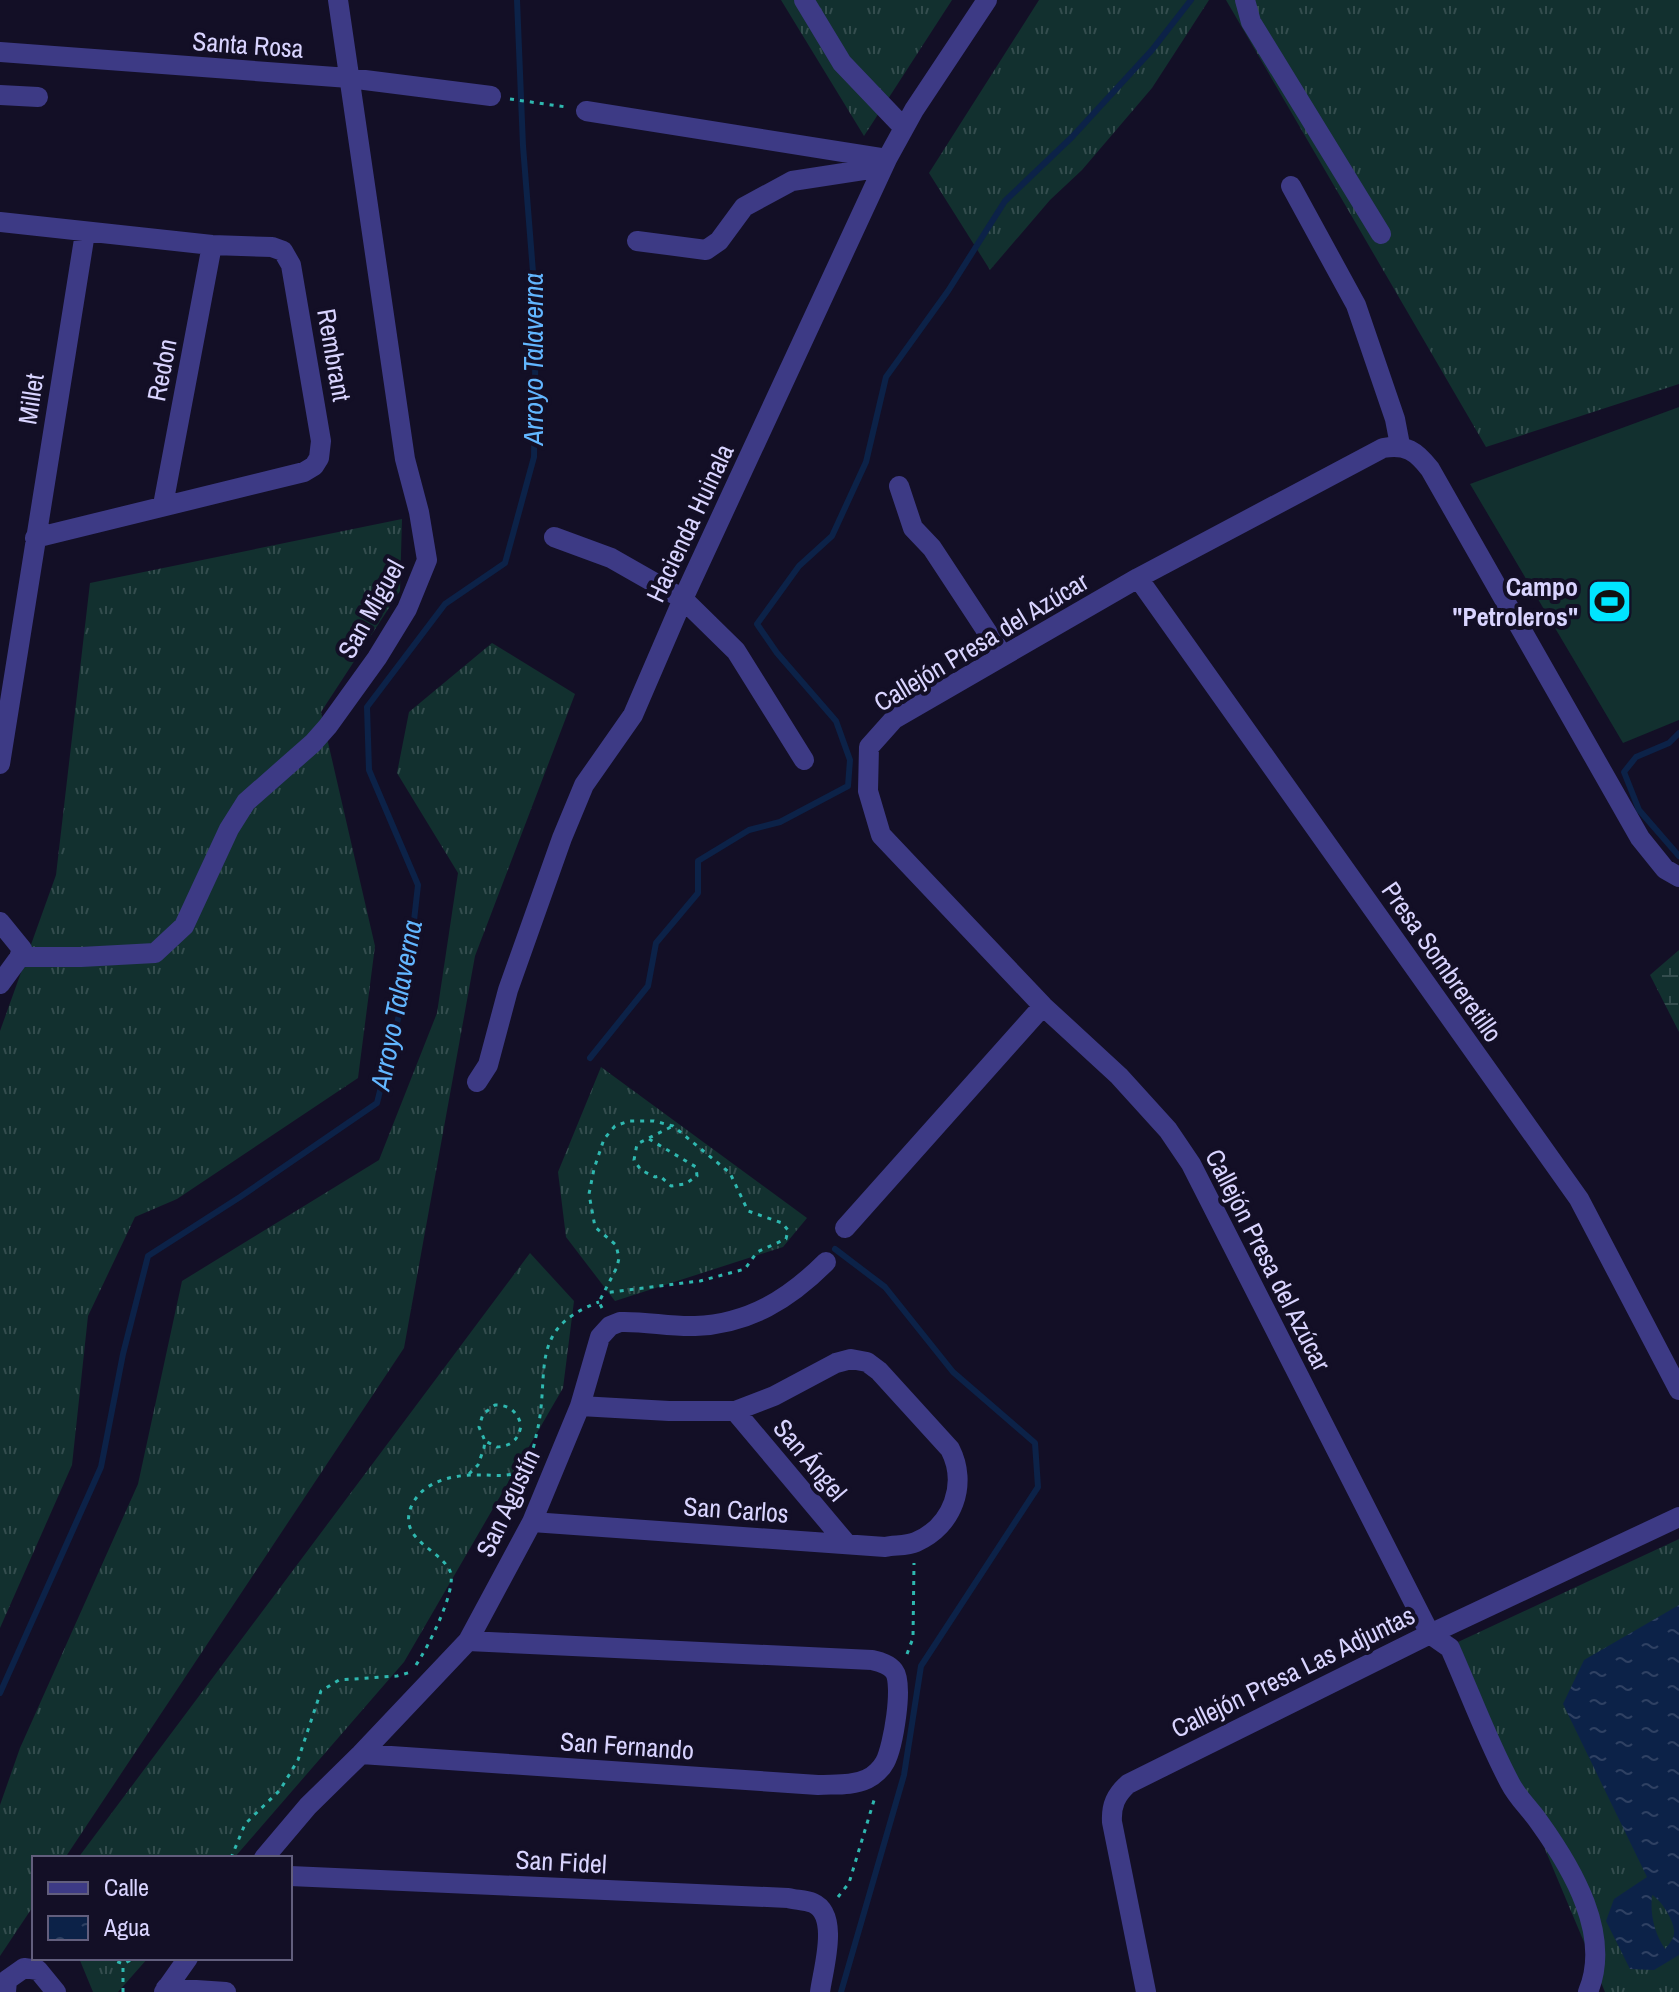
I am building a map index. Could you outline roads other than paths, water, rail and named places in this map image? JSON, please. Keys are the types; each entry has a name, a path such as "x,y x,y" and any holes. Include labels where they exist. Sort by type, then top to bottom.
{"street":[{"name":"San Miguel","path":"27,957 155,953 184,926 229,829 246,802 328,726 377,658 407,609 422,577 427,547 405,459 338,0"},
{"path":"804,0 842,63 904,128 987,0"},
{"path":"1245,0 1251,22 1381,234"},
{"name":"Santa Rosa","path":"0,52 349,78 497,97"},
{"path":"0,95 38,97"},
{"path":"586,111 885,163"},
{"name":"Hacienda Huinala","path":"477,1082 488,1065 525,940 584,785 633,715 683,599 904,128"},
{"path":"637,241 706,250 719,241 744,207 792,181 885,163"},
{"path":"1291,186 1356,305 1395,419 1400,445 1414,451 1430,469 1640,838 1665,869 1679,877"},
{"name":"Rembrant","path":"0,222 212,245 272,247 283,251 291,265 319,424 321,451 314,466 304,472 35,538"},
{"name":"Millet","path":"0,764 85,233"},
{"name":"Redon","path":"163,505 212,245"},
{"name":"Callejón Presa del Azúcar","path":"1400,445 1383,448 1138,578 894,719 869,747 868,791 881,835 1043,1006 1119,1076 1168,1130 1191,1164 1430,1634 1450,1648 1511,1786 1562,1858 1585,1903 1593,1934 1594,1957 1588,1992"},
{"path":"899,486 913,528 932,548 1003,656"},
{"path":"554,537 611,558 683,599 736,651 804,760"},
{"name":"Presa Sombreretillo","path":"1138,578 1579,1199 1679,1390"},
{"path":"0,922 21,947 21,954 0,984"},
{"path":"845,1228 1043,1006"},
{"name":"San Agustín","path":"266,1856 308,1806 468,1641 532,1522 580,1406 600,1337 610,1326 620,1322 694,1326 730,1321 769,1308 808,1280 826,1262"},
{"name":"San Carlos","path":"532,1522 885,1547 914,1543 933,1532 949,1517 959,1485 957,1464 950,1449 879,1371 867,1362 851,1359 836,1363 774,1396 735,1411"},
{"path":"580,1406 735,1411"},
{"name":"San Ángel","path":"735,1411 846,1543"},
{"name":"Callejón Presa Las Adjuntas","path":"1146,1992 1112,1822 1112,1808 1117,1794 1128,1784 1430,1634 1679,1517"},
{"name":"San Fernando","path":"361,1754 818,1785 849,1784 870,1778 884,1764 891,1746 899,1685 895,1671 885,1664 864,1659 468,1641"},
{"name":"San Fidel","path":"292,1876 788,1898 814,1904 826,1913 829,1926 820,1992"},
{"path":"165,1990 187,1960"},
{"path":"6,1992 7,1980 24,1968 38,1970 56,1992"},
{"path":"165,1990 226,1992"}],"water":[{"path":"1679,1605 1679,1955 1654,1970 1630,1969 1606,1921 1614,1899 1647,1877 1563,1704 1584,1660","holes":["1652,1895 1669,1915 1674,1930 1673,1938 1665,1949 1652,1916"]}],"waterway":[{"name":"Arroyo Talaverna","path":"0,1693 101,1467 123,1354 148,1256 377,1103 407,983 418,885 369,770 367,707 445,604 505,563 534,457 536,310 523,146 517,0"},
{"path":"590,1058 648,986 656,943 698,893 698,861 749,830 780,822 848,786 850,760 836,721 777,653 757,624 799,566 832,536 866,462 886,377 948,291 1005,201 1072,137 1152,50 1191,0"},
{"path":"1679,733 1669,743 1636,757 1624,772 1639,810 1679,856"},
{"path":"835,1249 885,1287 953,1372 1035,1443 1038,1487 921,1666 904,1775 841,1992"}],"place":[{"name":"Campo \"Petroleros\"","path":"1609,602"}]}
